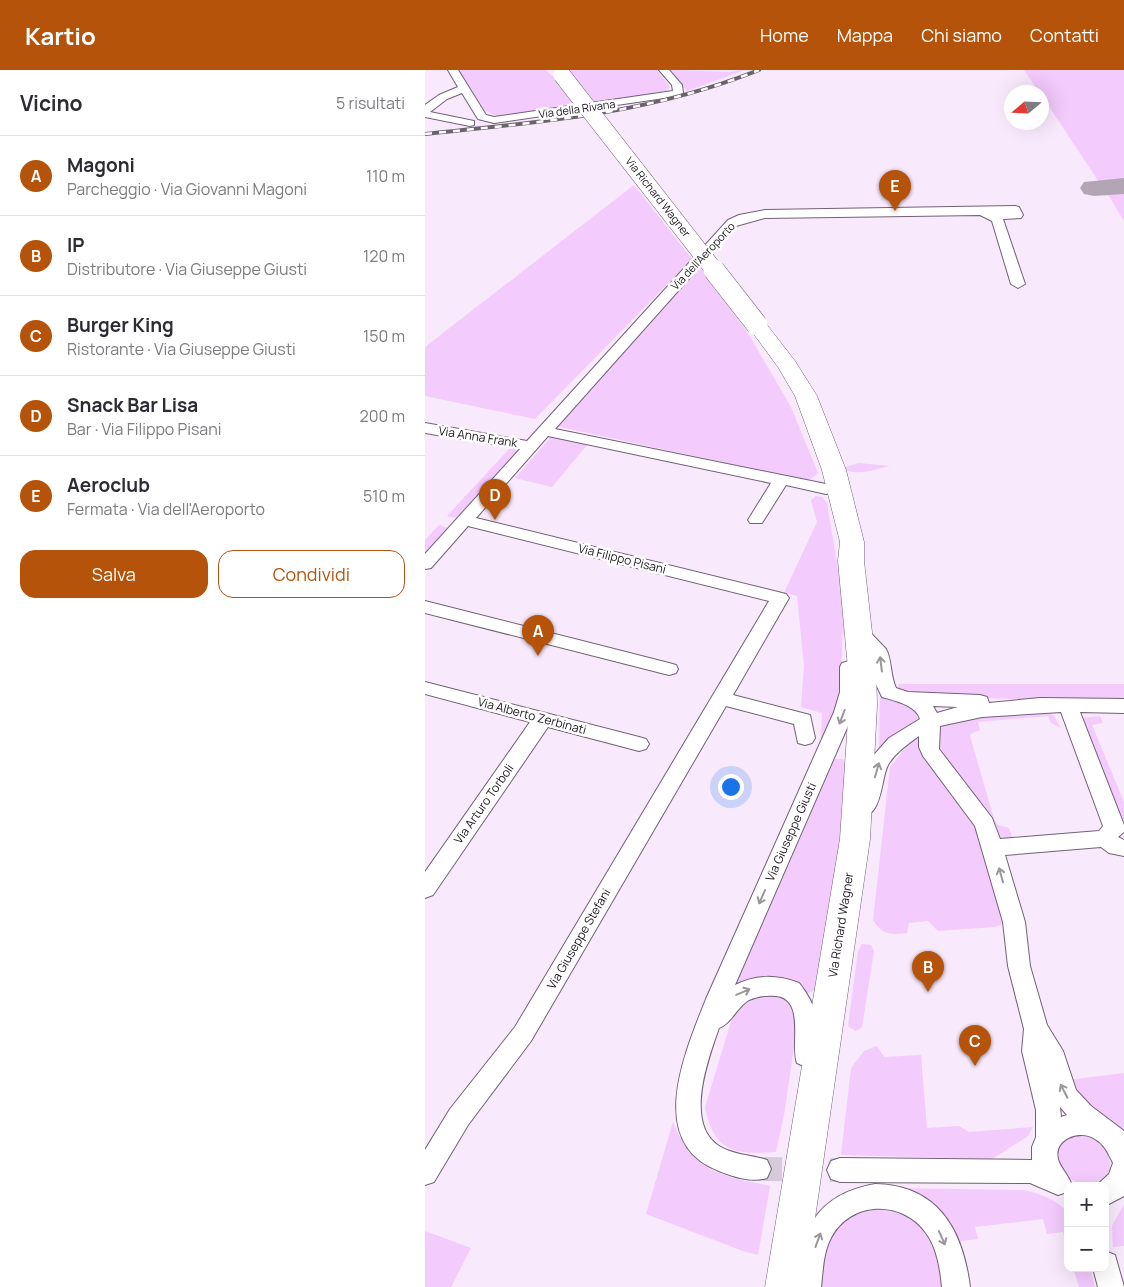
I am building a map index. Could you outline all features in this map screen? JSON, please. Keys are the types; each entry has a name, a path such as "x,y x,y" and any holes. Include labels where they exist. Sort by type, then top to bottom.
{"main road":[{"name":"Via Richard Wagner","path":"559,71 788,365 817,419 831,461 848,524 858,624 863,705 857,813 785,1287"},
{"name":"Via Richard Wagner","path":"757,325 805,428 841,541 851,561"}],"street":[{"name":"Via della Rivana","path":"453,70 482,117 499,120 678,92 677,85 663,70"},
{"path":"426,110 450,98 449,96 464,88"},
{"path":"426,110 470,123"},
{"name":"Via dell'Aeroporto","path":"425,564 723,232 737,220 777,214 1015,210 1017,215 994,215 981,212"},
{"path":"994,215 998,220 1018,284"},
{"name":"Via Anna Frank","path":"425,428 531,446"},
{"path":"545,431 825,489"},
{"path":"756,520 781,480"},
{"name":"Via Filippo Pisani","path":"464,520 780,598"},
{"name":"Via Giuseppe Stefani","path":"425,1173 459,1117 523,1034 780,598"},
{"path":"425,607 669,668"},
{"path":"858,624 879,653 884,686 889,692 921,705 930,722 927,742 929,751 985,824 1014,922 1019,966 1036,1029 1051,1051 1066,1096 1082,1114 1115,1140 1124,1160"},
{"name":"Via Giuseppe Giusti","path":"757,1169 712,1156 699,1145 692,1129 689,1112 690,1084 717,998 844,712 849,692 848,646 858,624"},
{"name":"Via Alberto Zerbinati","path":"425,688 639,744"},
{"path":"901,697 1060,706 1124,706"},
{"path":"721,698 803,720 805,738"},
{"path":"857,813 871,794 879,762 906,735 930,722 963,712 1060,706"},
{"path":"993,848 1119,841 1060,706"},
{"name":"Via Arturo Torboli","path":"425,889 543,719"},
{"name":"Via Giuseppe Giusti","path":"703,1042 722,1008 740,992 771,986 791,990 803,1005 808,1027 806,1055 796,1112 807,1146"},
{"path":"1036,1029 1034,1050 1048,1110 1047,1141 1044,1154 1046,1164 1062,1186"},
{"path":"991,1171 1021,1165 1032,1159 1055,1130 1066,1124 1081,1123 1097,1127"},
{"path":"840,1170 1030,1171 1048,1176 1062,1186"},
{"path":"807,1287 816,1240 823,1226 841,1206 854,1199 870,1195 902,1200 917,1206 929,1216 937,1227 948,1250 956,1287"},
{"path":"1108,1272 1113,1287"}],"shaded area":[{"path":"458,70 546,70 552,76 569,74 568,70 657,70 670,87 665,92 497,116 485,111"},
{"path":"668,70 730,72 745,70 687,91"},
{"path":"1024,70 1124,70 1124,181 1099,182 1049,107 1049,85 1034,85"},
{"path":"634,185 692,259 535,419 425,396 425,347"},
{"path":"1124,192 1124,221 1107,193"},
{"path":"699,265 747,332 790,405 818,473 811,479 800,479 556,426"},
{"path":"551,437 587,445 552,487 515,478"},
{"path":"510,448 519,450 457,518 447,516"},
{"path":"858,463 890,466 860,472 848,471 843,468"},
{"path":"816,496 822,497 827,503 847,624 842,637 842,706 821,741 822,713 801,707 804,666 797,596 784,593 817,522 811,500"},
{"path":"439,525 448,528 425,553 425,540"},
{"path":"898,684 1124,684 1124,703 923,696 899,690"},
{"path":"880,690 919,712 920,718 879,750"},
{"path":"1047,712 1053,715 1061,728 1051,723 1048,716 978,722 980,730 972,733 970,736 994,819 998,825 1009,828 1013,839 1000,839 937,754 936,726 960,717"},
{"path":"1100,716 1103,723 1092,725 1124,802 1124,821 1117,815 1081,718"},
{"path":"925,735 978,820 1004,920 1001,925 938,931 928,921 909,923 907,933 896,934 883,931 873,920 890,767 910,742"},
{"path":"835,759 842,759 848,764 847,782 833,898 817,990 805,994 733,991 830,764"},
{"path":"862,944 871,945 874,951 862,1027 856,1031 848,1026 858,951"},
{"path":"751,995 781,995 799,1013 784,1115 776,1152 749,1153 729,1148 714,1133 705,1107 734,1012"},
{"path":"877,1046 884,1057 921,1055 927,1128 959,1126 969,1132 1033,1127 1028,1136 992,1159 841,1155 851,1068 864,1051"},
{"path":"1124,1073 1124,1134 1075,1098 1068,1080"},
{"path":"673,1122 689,1152 699,1162 723,1175 770,1186 758,1255 646,1214"},
{"path":"1075,1134 1099,1142 1109,1156 1110,1167 1106,1177 1099,1182 1077,1182 1073,1180 1063,1172 1057,1162 1056,1152 1062,1142"},
{"path":"888,1188 1024,1190 1053,1200 1064,1208 1064,1235 1063,1232 1047,1234 1043,1219 975,1227 978,1239 955,1242"},
{"path":"1124,1204 1124,1246 1113,1247 1112,1226"},
{"path":"894,1206 929,1226 949,1287 818,1287 825,1253 830,1239 837,1228 846,1219 858,1212"},
{"path":"425,1231 471,1248 451,1287 425,1287"},
{"path":"1074,1272 1091,1272 1095,1287 1079,1287"}],"taxiway":[{"path":"1094,188 1124,186"}],"tunnel":[{"path":"758,1169 840,1170"}],"railway":[{"path":"425,134 595,114 677,97 759,70"}],"place":[{"name":"Aeroclub","path":"895,211"},
{"name":"Snack Bar Lisa","path":"495,520"},
{"name":"Magoni","path":"538,656"},
{"name":"IP","path":"928,992"},
{"name":"Burger King","path":"975,1066"}]}
